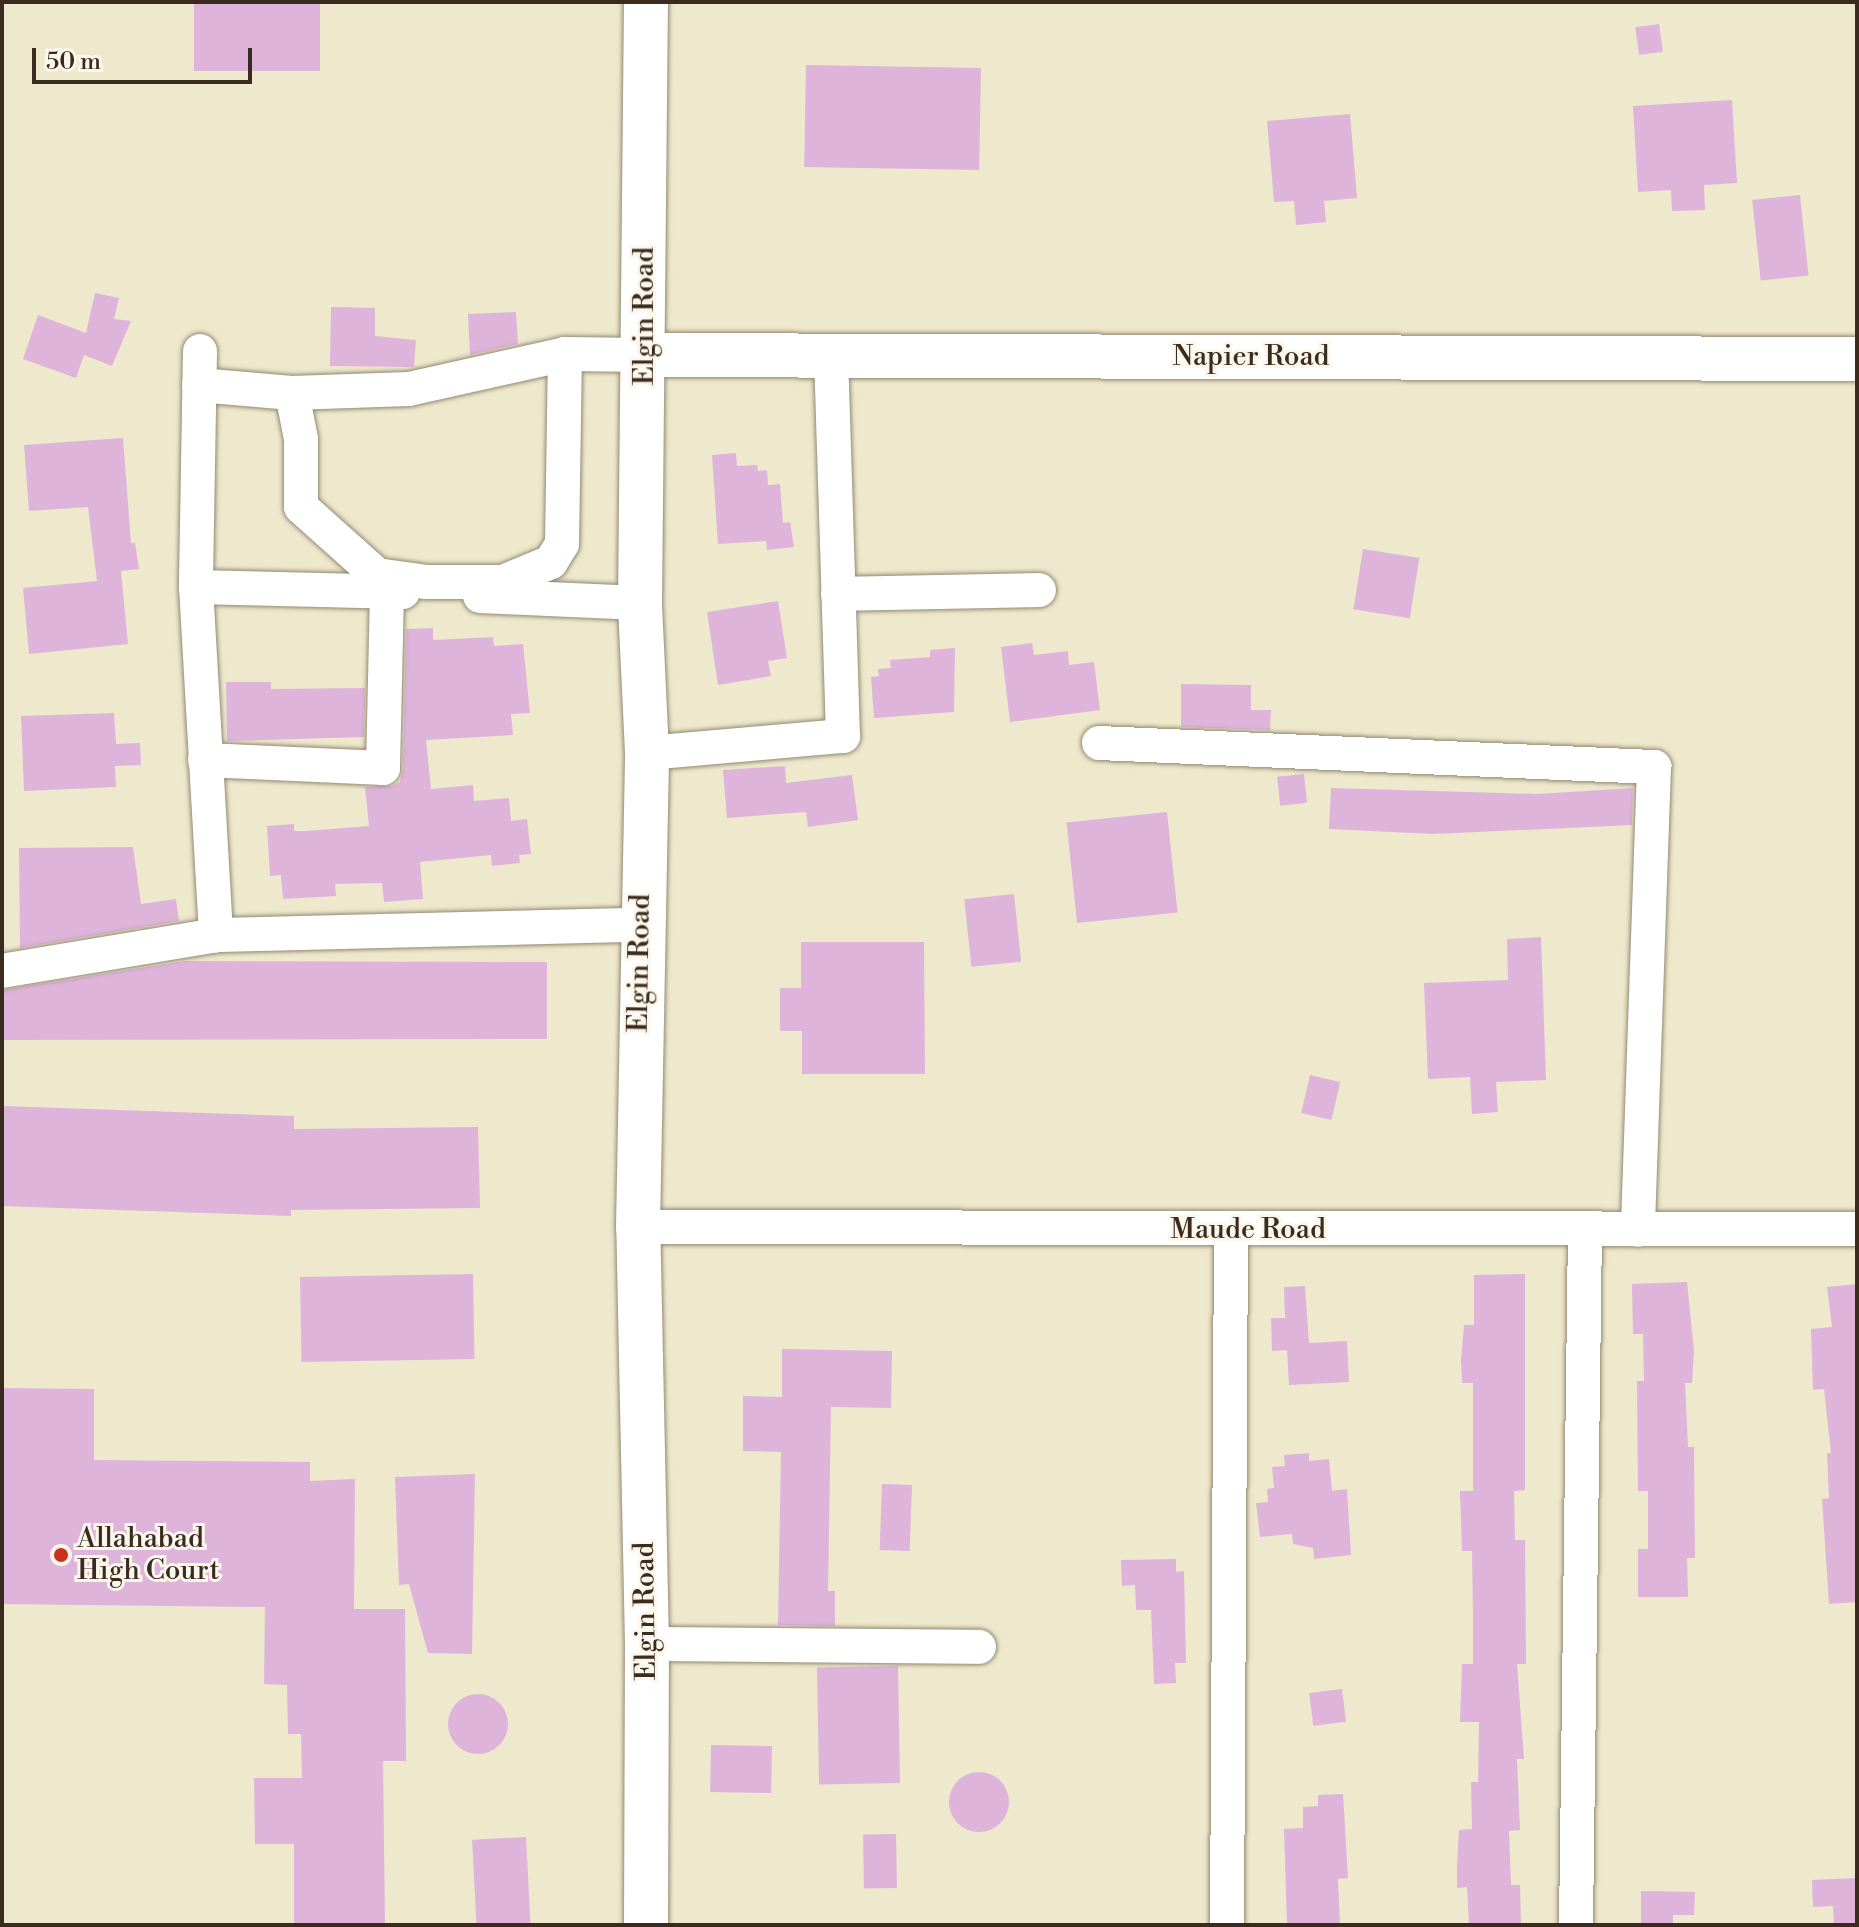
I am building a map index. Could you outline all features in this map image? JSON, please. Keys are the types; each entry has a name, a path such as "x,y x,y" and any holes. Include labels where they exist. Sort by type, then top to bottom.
{"street":[{"name":"Elgin Road","path":"646,2 645,355 640,603 647,753 640,925 638,1227 647,1644 646,1925"},
{"path":"200,351 196,587 216,935"},
{"path":"292,393 301,439 301,507 331,539 377,575 426,582 503,582 551,562 562,544 565,354"},
{"path":"199,385 292,393 409,389 565,354 645,355"},
{"name":"Napier Road","path":"645,355 1857,359"},
{"path":"647,753 843,736 831,356"},
{"path":"196,587 387,591 640,603"},
{"path":"838,594 1039,590"},
{"path":"205,760 383,768 387,591"},
{"path":"1099,743 1654,767 1638,1230"},
{"path":"2,971 216,935 640,925"},
{"name":"Maude Road","path":"638,1227 1857,1229"},
{"path":"1227,1925 1231,1230"},
{"path":"1576,1925 1585,1230"},
{"path":"647,1644 979,1647"}],"building":[{"path":"194,2 320,2 320,71 194,71"},
{"path":"1659,24 1663,52 1639,55 1635,27"},
{"path":"806,65 981,68 979,170 804,167"},
{"path":"1732,100 1737,183 1704,185 1705,210 1672,211 1671,190 1638,192 1633,106"},
{"path":"1350,114 1357,198 1324,201 1326,222 1296,225 1294,201 1274,202 1267,121"},
{"path":"1800,195 1808,276 1761,281 1752,200"},
{"path":"95,293 119,298 114,319 131,321 112,366 84,355 76,378 23,359 38,315 86,333"},
{"path":"331,307 375,308 375,336 416,340 414,367 330,366"},
{"path":"516,312 518,344 470,355 468,314"},
{"path":"123,438 131,543 135,543 139,569 121,571 128,644 29,654 23,588 97,581 88,507 29,511 24,445"},
{"path":"736,453 737,466 757,465 758,471 767,470 768,485 780,484 783,523 790,522 794,547 767,550 766,541 718,544 712,455"},
{"path":"1363,549 1419,558 1410,618 1353,609"},
{"path":"778,601 787,658 768,661 771,676 718,685 707,612"},
{"path":"433,628 433,640 493,637 494,646 523,644 530,713 511,714 513,735 426,740 431,789 473,785 474,801 509,798 511,821 527,819 531,854 519,855 520,863 492,866 491,855 420,862 423,899 384,902 382,883 335,884 336,896 283,899 281,875 270,876 267,826 294,824 294,831 306,831 369,826 365,787 392,786 400,782 403,769 406,629"},
{"path":"1032,643 1034,655 1068,651 1069,665 1094,662 1100,710 1010,722 1001,647"},
{"path":"955,648 954,712 874,718 871,677 879,676 878,669 891,668 890,660 930,657 930,650"},
{"path":"226,682 271,682 271,689 365,688 364,737 227,741"},
{"path":"1181,684 1251,685 1251,710 1271,710 1270,730 1181,727"},
{"path":"114,713 116,744 140,743 141,765 115,766 116,787 24,791 21,716"},
{"path":"785,766 786,783 852,775 858,820 808,827 806,812 727,818 723,770"},
{"path":"1304,774 1307,803 1280,806 1277,777"},
{"path":"1331,788 1538,794 1633,788 1632,825 1433,834 1329,829"},
{"path":"1167,812 1178,912 1077,923 1067,823"},
{"path":"133,847 141,904 176,899 179,921 20,948 19,848"},
{"path":"1014,894 1021,962 971,967 964,899"},
{"path":"1541,937 1546,1080 1496,1082 1498,1112 1472,1114 1470,1077 1428,1079 1424,983 1508,980 1507,939"},
{"path":"801,942 924,942 925,1074 802,1074 802,1031 780,1031 780,988 801,988"},
{"path":"185,961 547,962 547,1039 2,1040 2,990"},
{"path":"1310,1075 1340,1082 1331,1120 1301,1113"},
{"path":"2,1106 294,1116 294,1129 478,1127 480,1208 291,1210 291,1216 2,1206"},
{"path":"473,1274 474,1359 302,1362 300,1277"},
{"path":"1525,1274 1525,1490 1514,1491 1515,1540 1525,1540 1526,1664 1517,1664 1524,1759 1517,1759 1520,1830 1509,1831 1511,1885 1520,1885 1521,1925 1469,1925 1467,1887 1457,1888 1457,1865 1459,1830 1472,1829 1471,1782 1478,1782 1479,1722 1460,1722 1462,1664 1473,1664 1472,1551 1462,1551 1460,1491 1473,1491 1473,1383 1462,1383 1464,1325 1474,1325 1474,1275"},
{"path":"1687,1282 1694,1351 1692,1383 1685,1383 1688,1447 1694,1447 1695,1558 1687,1558 1688,1597 1638,1597 1638,1549 1648,1549 1648,1491 1638,1491 1637,1381 1644,1381 1643,1334 1633,1334 1632,1284"},
{"path":"1857,1284 1857,1602 1829,1604 1822,1499 1829,1498 1827,1453 1831,1453 1824,1389 1813,1390 1811,1329 1832,1327 1827,1287"},
{"path":"1305,1286 1309,1343 1347,1341 1349,1382 1289,1385 1287,1350 1272,1351 1271,1318 1285,1318 1284,1287"},
{"path":"782,1349 892,1351 891,1408 831,1407 828,1591 835,1591 835,1626 778,1625 781,1452 743,1451 743,1396 782,1397"},
{"path":"2,1388 94,1389 94,1460 310,1462 310,1481 355,1479 354,1609 405,1609 406,1761 383,1761 385,1925 294,1925 294,1844 255,1844 254,1778 302,1778 301,1734 288,1734 287,1685 264,1684 265,1607 2,1604"},
{"path":"1309,1453 1309,1461 1329,1459 1332,1491 1347,1489 1351,1555 1314,1559 1313,1548 1293,1544 1292,1534 1260,1537 1256,1503 1268,1502 1267,1489 1274,1488 1272,1467 1285,1466 1284,1455"},
{"path":"475,1474 472,1654 428,1653 409,1584 399,1585 395,1477"},
{"path":"882,1484 912,1485 910,1551 880,1550"},
{"path":"1176,1559 1176,1572 1184,1571 1186,1663 1175,1663 1176,1683 1154,1684 1151,1610 1136,1610 1135,1585 1122,1586 1121,1560"},
{"path":"898,1666 900,1783 819,1784 817,1667"},
{"path":"1342,1689 1346,1722 1313,1726 1309,1693"},
{"path":"478,1694 499,1703 508,1724 499,1745 478,1754 457,1745 448,1724 457,1703"},
{"path":"711,1745 772,1746 771,1793 710,1792"},
{"path":"979,1772 1001,1780 1009,1802 1001,1824 979,1832 957,1824 949,1802 957,1780"},
{"path":"1343,1794 1348,1878 1338,1879 1340,1925 1287,1925 1284,1829 1303,1828 1303,1807 1318,1806 1318,1795"},
{"path":"896,1834 897,1888 864,1889 863,1835"},
{"path":"526,1837 531,1925 477,1925 472,1840"},
{"path":"1857,1878 1857,1925 1834,1925 1833,1906 1813,1907 1812,1880"},
{"path":"1641,1891 1695,1892 1694,1915 1673,1915 1673,1925 1641,1925"}],"place":[{"name":"Allahabad High Court","path":"61,1555"}]}
